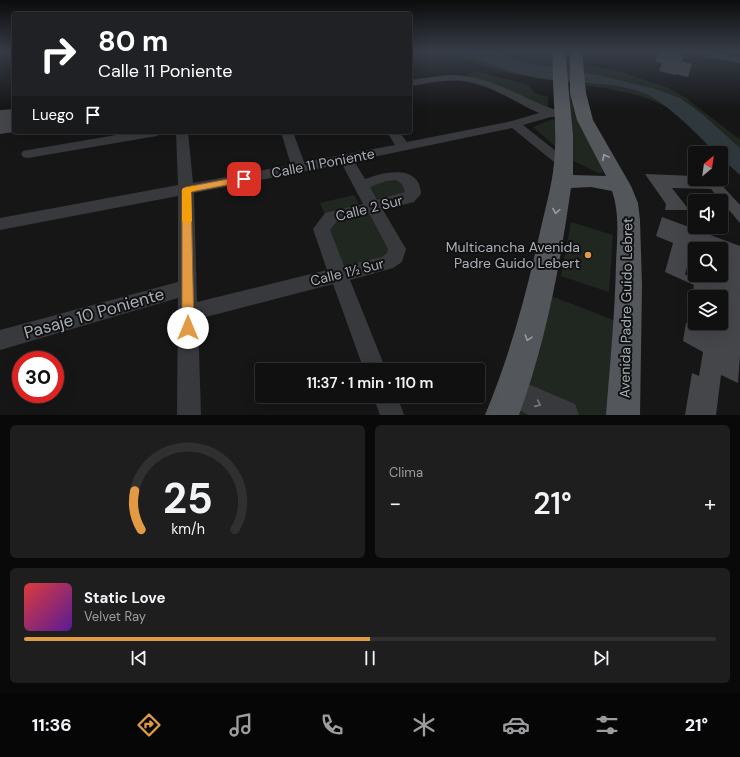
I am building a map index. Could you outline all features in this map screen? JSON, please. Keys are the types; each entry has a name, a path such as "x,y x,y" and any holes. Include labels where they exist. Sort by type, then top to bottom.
{"main road":[{"path":"564,70 570,92"},
{"path":"507,404 537,304 562,174 557,115 570,92 573,70"},
{"name":"Avenida Padre Guido Lebret","path":"570,92 585,120 610,184 627,202 629,227 629,286 623,415"},
{"path":"562,174 574,180 610,184"}],"street":[{"path":"412,83 455,78 470,79 507,93 557,115"},
{"name":"Calle 11 Poniente","path":"0,224 346,159 557,115"},
{"path":"514,124 562,174"},
{"path":"78,145 82,134"},
{"path":"28,154 145,134"},
{"path":"182,134 186,190 189,415"},
{"path":"288,134 299,168"},
{"path":"394,134 403,147"},
{"name":"Calle 1½ Sur","path":"188,313 387,263 396,257 397,249 346,159"},
{"name":"Calle 2 Sur","path":"362,185 392,175 405,178 413,190 413,194 408,198 374,208 331,216 321,229 340,274 372,363"},
{"name":"Pasaje 10 Poniente","path":"0,340 188,287"},
{"path":"388,403 392,415"},
{"path":"507,404 564,415"}],"shaded area":[{"path":"499,70 613,70 666,87 686,98 740,140 740,171 728,159 728,146 715,146 680,115 656,102 617,90 543,79"},
{"path":"508,70 571,70 602,76 655,89 680,98 701,113 740,148 740,175 728,164 728,146 709,146 673,112 646,94 636,90 606,84 551,80"},
{"path":"475,71 528,85 535,93 548,97 548,107 467,75"},
{"path":"570,88 573,88 603,173 598,173 570,159"},
{"path":"553,119 556,122 555,146 533,127"},
{"path":"392,175 413,190 374,208 396,257 340,274 323,225 373,208 362,185"},
{"path":"354,195 360,206 325,214 320,203"},
{"name":"Multicancha Avenida Padre Guido Lebert","path":"571,222 613,235 609,292 561,276"},
{"path":"546,294 616,321 608,415 513,415"}],"building":[{"path":"659,70 690,70 688,77"},
{"path":"12,109 12,132 0,134 0,110"},
{"path":"645,174 688,176 688,186 722,186 740,205 740,223 728,209 728,194 715,194 711,189 672,188 688,210 665,210 666,204"},
{"path":"662,217 688,227 688,234 708,234 740,246 740,356 738,383 721,375 716,415 685,415 692,373 699,376 703,352 683,341 686,323 688,323 688,330 728,330 728,290 693,290 694,285 665,272 673,243 656,236"}],"slow traffic":[{"path":"187,221 186,190 195,188"}],"place":[{"name":"Multicancha Avenida Padre Guido Lebert","path":"588,255"}],"route":[{"path":"188,328 186,190 244,179"}]}
